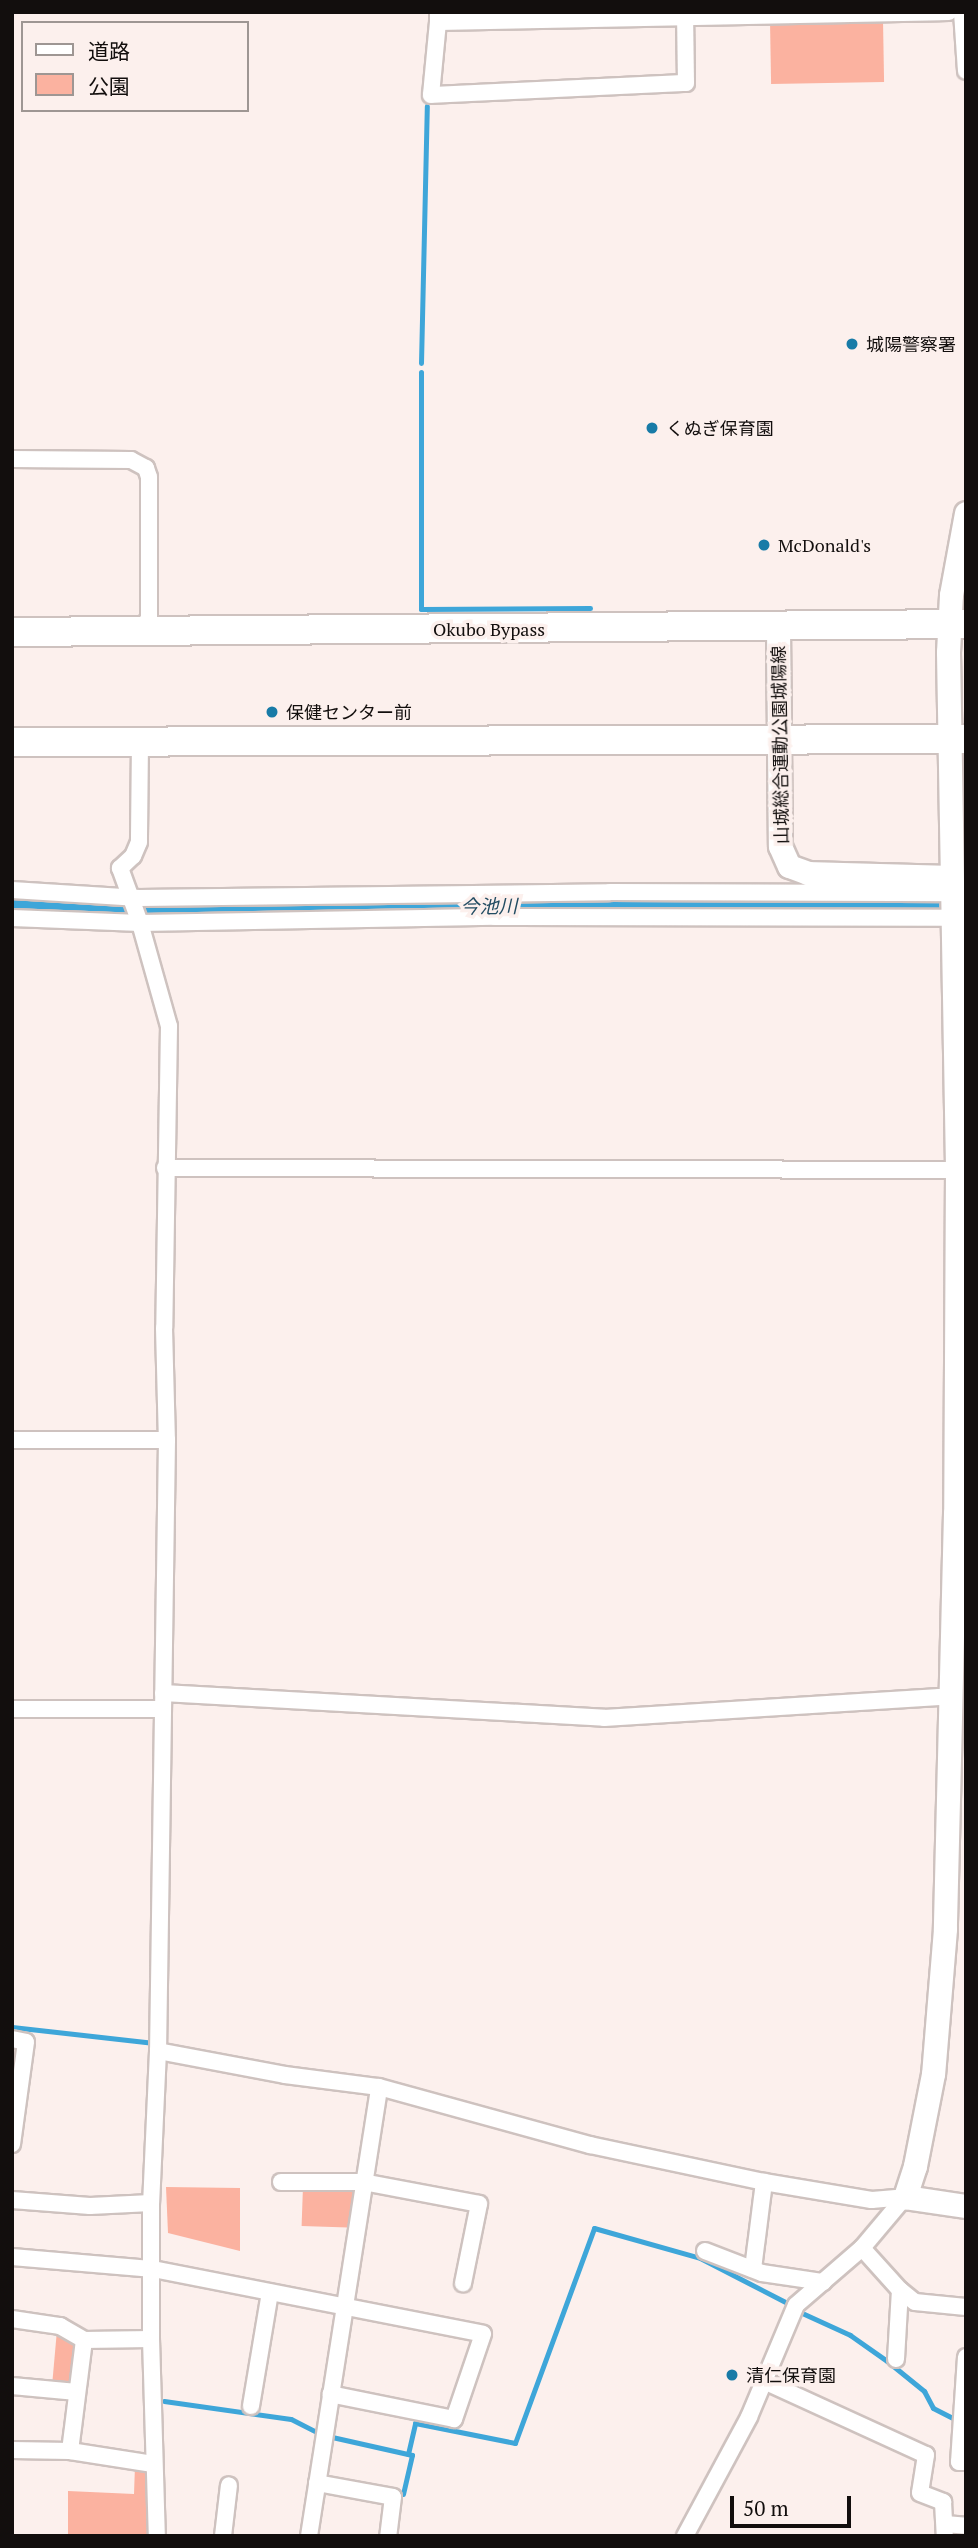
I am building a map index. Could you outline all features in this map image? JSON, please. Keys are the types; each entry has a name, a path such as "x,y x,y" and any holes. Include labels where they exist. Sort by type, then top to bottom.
{"highway":[{"name":"Okubo Bypass","path":"12,632 957,624"},
{"path":"12,742 957,739"}],"street":[{"path":"685,14 686,83 431,95 438,17 685,14 949,12"},
{"path":"962,12 963,69 966,71"},
{"path":"12,459 131,460 146,468 149,477 149,618 141,631"},
{"path":"685,2536 749,2417 796,2305 862,2248 905,2197 915,2166 933,2074 944,1929 949,1698 960,1513 957,624 966,513"},
{"name":"山城総合運動公園城陽線","path":"778,626 780,846 789,866 808,873 956,906"},
{"path":"12,750 140,741 139,842 133,856 120,868 139,920 169,1026 165,1168 167,1440 158,2051 151,2203 153,2269 150,2339 157,2536"},
{"path":"12,890 130,897 610,892 956,906"},
{"path":"12,918 139,920 495,917 956,906"},
{"path":"165,1168 957,1170"},
{"path":"12,1440 167,1440"},
{"path":"12,1709 162,1701 604,1718 939,1696 949,1698"},
{"path":"12,2039 26,2042 12,2144"},
{"path":"158,2051 285,2075 379,2087 590,2145 764,2182 872,2200 905,2197 966,2206"},
{"path":"309,2536 379,2087"},
{"path":"281,2182 363,2182 479,2204 463,2283"},
{"path":"753,2269 764,2182"},
{"path":"12,2200 90,2206 151,2203"},
{"path":"862,2248 900,2290 915,2302 966,2307"},
{"path":"705,2251 753,2269 823,2282"},
{"path":"12,2257 153,2269 483,2334 454,2419 330,2394"},
{"path":"896,2359 900,2290"},
{"path":"251,2406 270,2293"},
{"path":"12,2319 60,2326 84,2340 150,2339"},
{"path":"70,2451 84,2340"},
{"path":"966,2357 959,2462 966,2462"},
{"path":"764,2381 926,2455 920,2493 943,2502 945,2530 966,2526"},
{"path":"12,2386 77,2392"},
{"path":"12,2450 70,2451 153,2464"},
{"path":"317,2483 393,2497 388,2536"},
{"path":"223,2536 229,2484"}],"green space":[{"path":"883,20 884,82 771,84 770,22"},
{"path":"303,2186 357,2188 356,2228 302,2226"},
{"path":"166,2187 240,2188 240,2251 168,2233"},
{"path":"57,2330 79,2345 75,2388 52,2386"},
{"path":"135,2465 148,2465 151,2536 68,2536 68,2491 134,2494"}],"waterway":[{"path":"421,363 427,106"},
{"path":"421,372 421,609 590,608"},
{"name":"今池川","path":"12,902 149,910 966,900"},
{"path":"12,2027 154,2043"},
{"path":"408,2454 415,2423 515,2443 594,2228 700,2258 791,2305"},
{"path":"802,2313 850,2335 887,2361 924,2391 933,2408 957,2420 957,2424"},
{"path":"164,2401 291,2419 318,2433"},
{"path":"332,2437 412,2455 403,2494"}],"place":[{"name":"城陽警察署","path":"852,344"},
{"name":"くぬぎ保育園","path":"652,428"},
{"name":"McDonald's","path":"764,545"},
{"name":"保健センター前","path":"272,712"},
{"name":"清仁保育園","path":"732,2375"}]}
